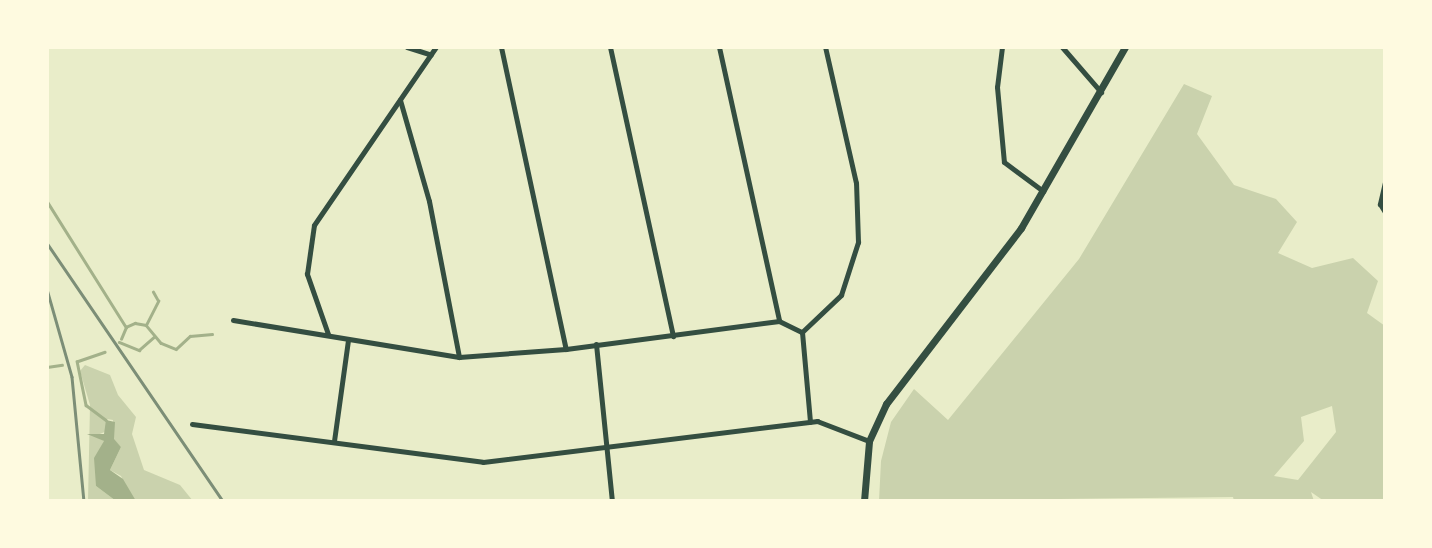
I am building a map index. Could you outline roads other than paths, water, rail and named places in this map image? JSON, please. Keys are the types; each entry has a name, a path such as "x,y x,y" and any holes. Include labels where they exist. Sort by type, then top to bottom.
{"main road":[{"path":"864,501 869,441 896,388 993,267 1045,192 1125,47"}],"street":[{"path":"407,47 430,55"},
{"path":"328,334 308,280 312,231 328,199 436,47"},
{"path":"501,47 566,348"},
{"path":"610,47 673,336"},
{"path":"719,47 779,321"},
{"path":"802,332 841,295 858,242 856,183 825,47"},
{"path":"1002,47 997,87 1004,162 1045,192"},
{"path":"1062,47 1101,92"},
{"path":"400,100 429,201 459,357"},
{"path":"1385,183 1380,204 1385,212"},
{"path":"233,320 459,357 673,336 779,321 802,332"},
{"path":"802,332 810,422"},
{"path":"334,441 348,340"},
{"path":"596,344 612,501"},
{"path":"192,424 483,462 607,450 810,422 826,423 869,441"}],"waterway":[{"path":"47,201 126,327"},
{"path":"146,325 158,301 153,292"},
{"path":"121,339 126,327 135,323 146,325 161,343 176,349 190,336 212,334"},
{"path":"119,342 139,350 154,337"},
{"path":"78,361 104,352"},
{"path":"77,361 86,405 106,420"},
{"path":"47,367 62,365"}],"railway":[{"path":"47,243 223,501"},
{"path":"47,289 72,377 84,501"}]}
